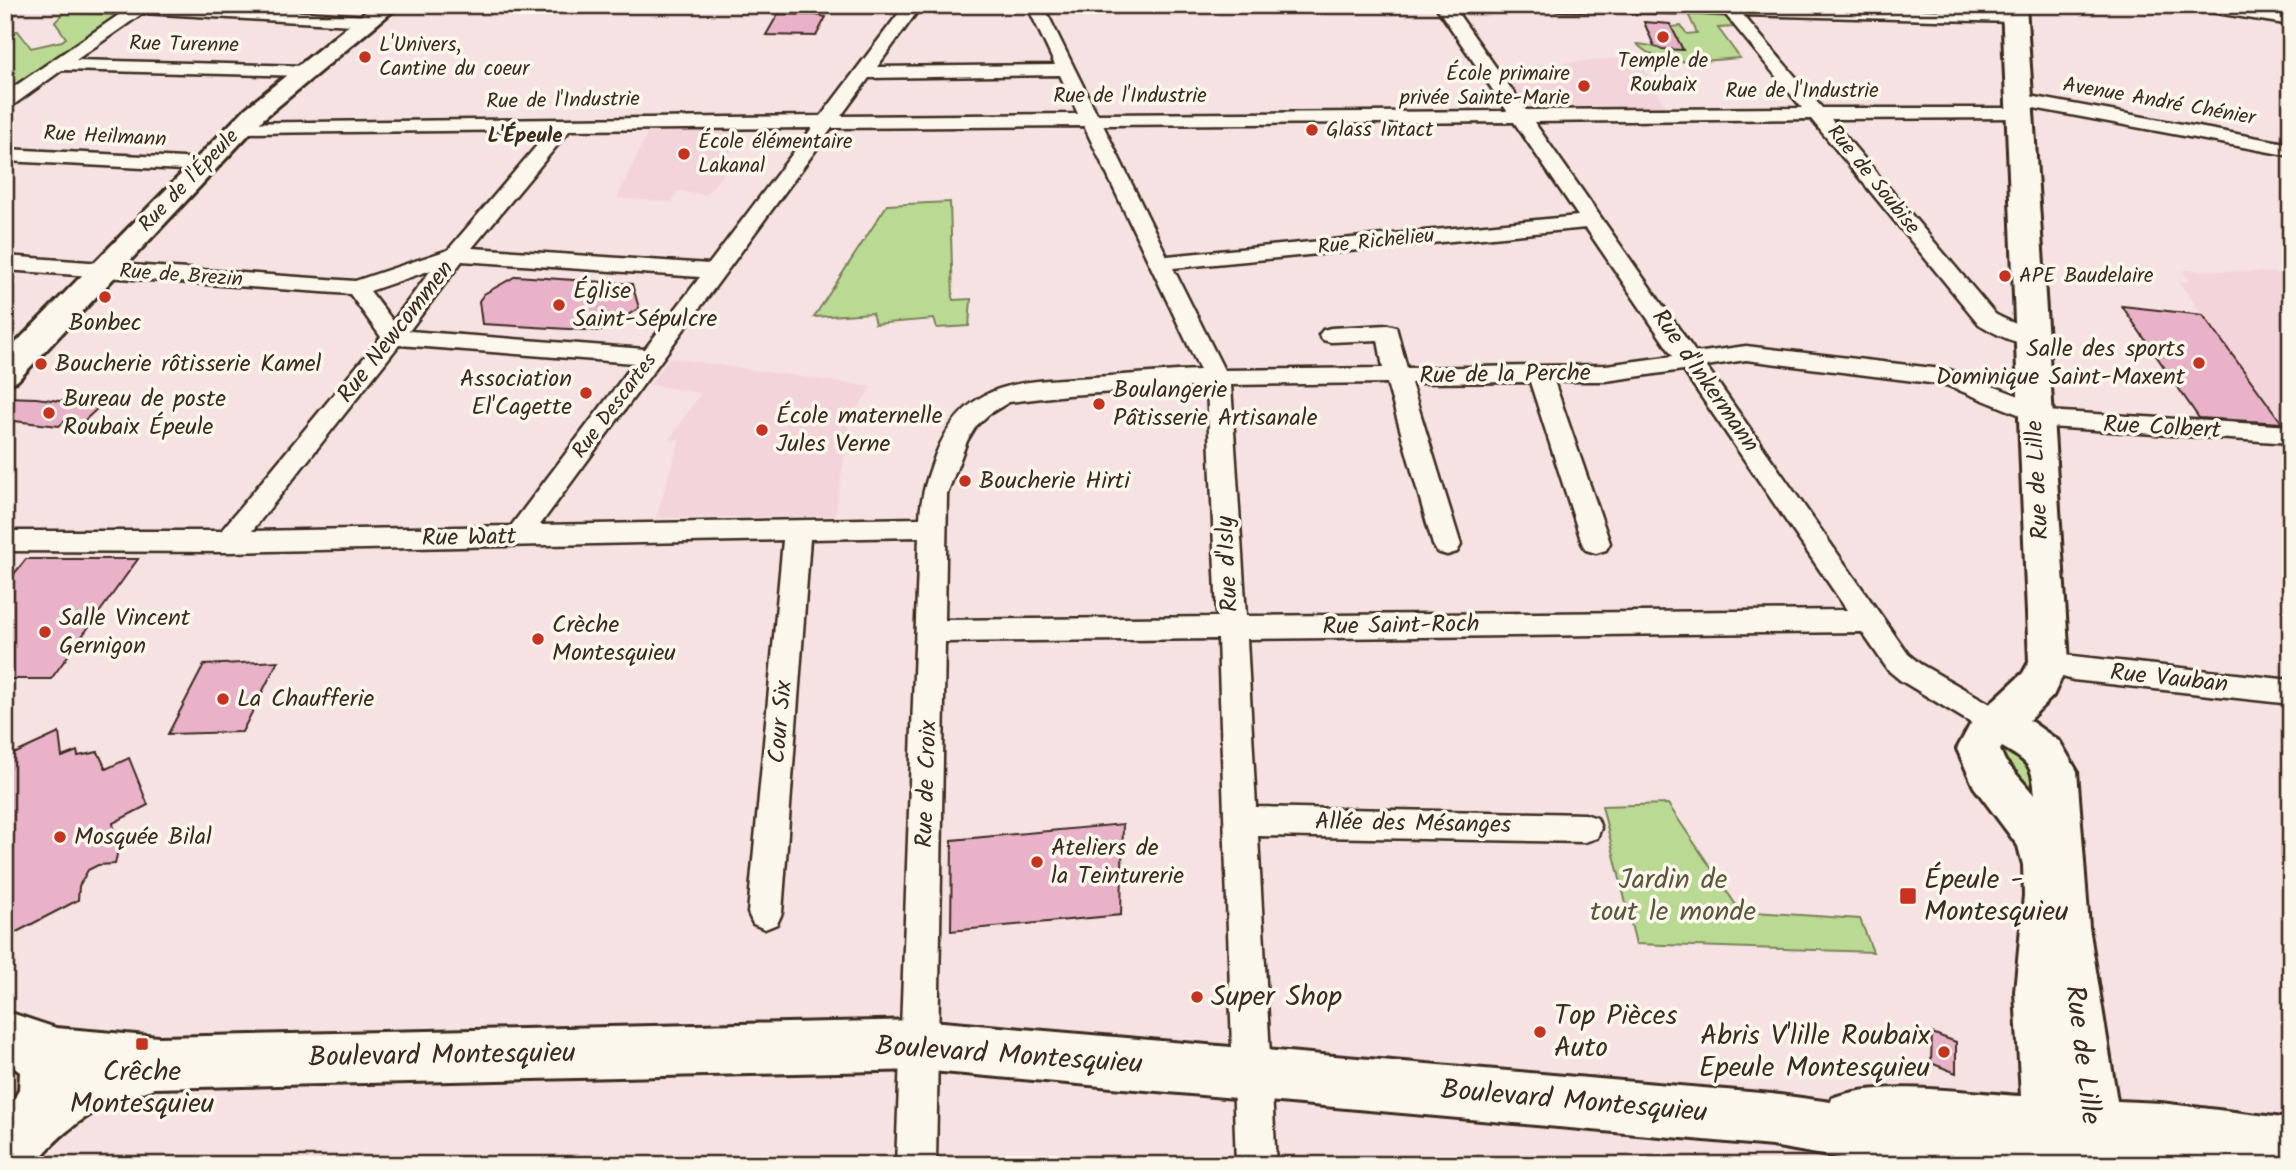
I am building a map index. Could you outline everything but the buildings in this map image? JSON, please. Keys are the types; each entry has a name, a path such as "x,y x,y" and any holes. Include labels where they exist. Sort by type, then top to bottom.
{"street":[{"path":"95,5 380,13"},
{"name":"Rue Descartes","path":"517,537 914,5"},
{"name":"Rue d'Isly","path":"1035,5 1221,389 1256,1165"},
{"name":"Rue d'Inkermann","path":"1443,5 1906,669 1997,723"},
{"path":"1556,5 2014,11"},
{"path":"2198,5 2291,20"},
{"path":"5,102 139,8"},
{"name":"Rue de Soubise","path":"1729,8 1987,319 2003,329 2032,338"},
{"name":"Rue de Lille","path":"2014,11 2049,663"},
{"name":"Rue de l'Épeule","path":"5,374 241,127 380,13"},
{"name":"Rue Turenne","path":"60,65 307,71"},
{"path":"864,73 1066,70"},
{"name":"Rue de l'Industrie","path":"241,127 1818,113 2019,106"},
{"name":"Avenue André Chénier","path":"2019,106 2291,150"},
{"name":"Rue Newcommen","path":"228,542 393,337 424,293 565,124"},
{"name":"Rue Heilmann","path":"5,155 203,165"},
{"name":"Rue Richelieu","path":"1159,263 1593,221"},
{"path":"651,357 393,337 357,288 458,254 715,271"},
{"name":"Rue de Brezin","path":"5,263 357,288"},
{"path":"1331,335 1388,332 1397,377 1447,545"},
{"name":"Rue de la Perche","path":"974,413 995,398 1036,390 1174,379 1606,373 1754,353 1941,376 2034,414"},
{"path":"1540,373 1596,542"},
{"name":"Rue de Croix","path":"916,1165 934,494 957,435 974,413"},
{"name":"Rue Colbert","path":"2034,414 2291,435"},
{"name":"Rue Watt","path":"5,541 228,542 933,527"},
{"name":"Cour Six","path":"765,913 797,530"},
{"name":"Rue Saint-Roch","path":"932,631 1871,621"},
{"path":"1997,723 2045,677 2049,663"},
{"name":"Rue Vauban","path":"2049,663 2073,668 2291,692"},
{"name":"Rue de Lille","path":"1997,723 2037,747 2050,760 2055,771 2065,927 2088,1072 2079,1153"},
{"name":"Allée des Mésanges","path":"1240,821 1585,828"},
{"path":"15,1150 42,1102 46,1080 43,1062 20,1042"},
{"name":"Boulevard Montesquieu","path":"20,1042 56,1053 159,1063 920,1045 1772,1120 1842,1130 1947,1153 2079,1153 2213,1135 2291,1146"},
{"name":"Boulevard Montesquieu","path":"15,1150 70,1097 126,1070 159,1063"},
{"path":"2226,1165 2291,1152"}],"shaded area":[{"name":"École primaire privée Sainte-Marie","path":"1637,57 1666,107 1537,108 1526,104 1501,68"},
{"name":"École élémentaire Lakanal","path":"739,130 721,177 706,195 677,191 672,202 617,198 649,131"},
{"path":"2182,270 2291,273 2291,423 2282,423 2179,282 2190,281"},
{"name":"École maternelle Jules Verne","path":"669,358 871,387 850,421 835,516 656,518 680,439 669,440 701,393 650,385"}],"green space":[{"path":"69,8 81,13 118,15 5,91 5,31 18,31 31,48 62,41 66,38 55,22"},
{"path":"1688,14 1726,17 1734,27 1718,28 1740,58 1685,62 1659,57 1637,44 1664,49 1679,47 1671,27 1681,26 1687,34 1697,33"},
{"path":"950,202 953,300 971,299 969,326 937,328 934,319 875,324 872,313 814,317 887,205"},
{"path":"2005,748 2026,753 2045,820 1997,754"},
{"name":"Jardin de tout le monde","path":"1668,804 1740,911 1860,919 1873,952 1636,944 1602,806"}],"place":[{"name":"Temple de Roubaix","path":"1663,37"},
{"name":"L'Univers, Cantine du coeur","path":"365,57"},
{"name":"École primaire privée Sainte-Marie","path":"1584,86"},
{"name":"Glass Intact","path":"1312,130"},
{"name":"École élémentaire Lakanal","path":"684,154"},
{"name":"APE Baudelaire","path":"2005,276"},
{"name":"Bonbec","path":"105,297"},
{"name":"Église Saint-Sépulcre","path":"559,305"},
{"name":"Salle des sports Dominique Saint-Maxent","path":"2199,363"},
{"name":"Boucherie rôtisserie Kamel","path":"41,364"},
{"name":"Association El'Cagette","path":"586,393"},
{"name":"Boulangerie Pâtisserie Artisanale","path":"1099,404"},
{"name":"Bureau de poste Roubaix Épeule","path":"49,413"},
{"name":"École maternelle Jules Verne","path":"762,430"},
{"name":"Boucherie Hirti","path":"965,481"},
{"name":"Salle Vincent Gernigon","path":"45,632"},
{"name":"Crèche Montesquieu","path":"538,639"},
{"name":"La Chaufferie","path":"223,699"},
{"name":"Mosquée Bilal","path":"60,837"},
{"name":"Ateliers de la Teinturerie","path":"1037,862"},
{"name":"Épeule - Montesquieu","path":"1908,896"},
{"name":"Super Shop","path":"1197,997"},
{"name":"Top Pièces Auto","path":"1540,1032"},
{"name":"Crêche Montesquieu","path":"142,1044"},
{"name":"Abris V'lille Roubaix Epeule Montesquieu","path":"1944,1052"}],"district":[{"name":"L'Épeule","path":"525,136"}]}
